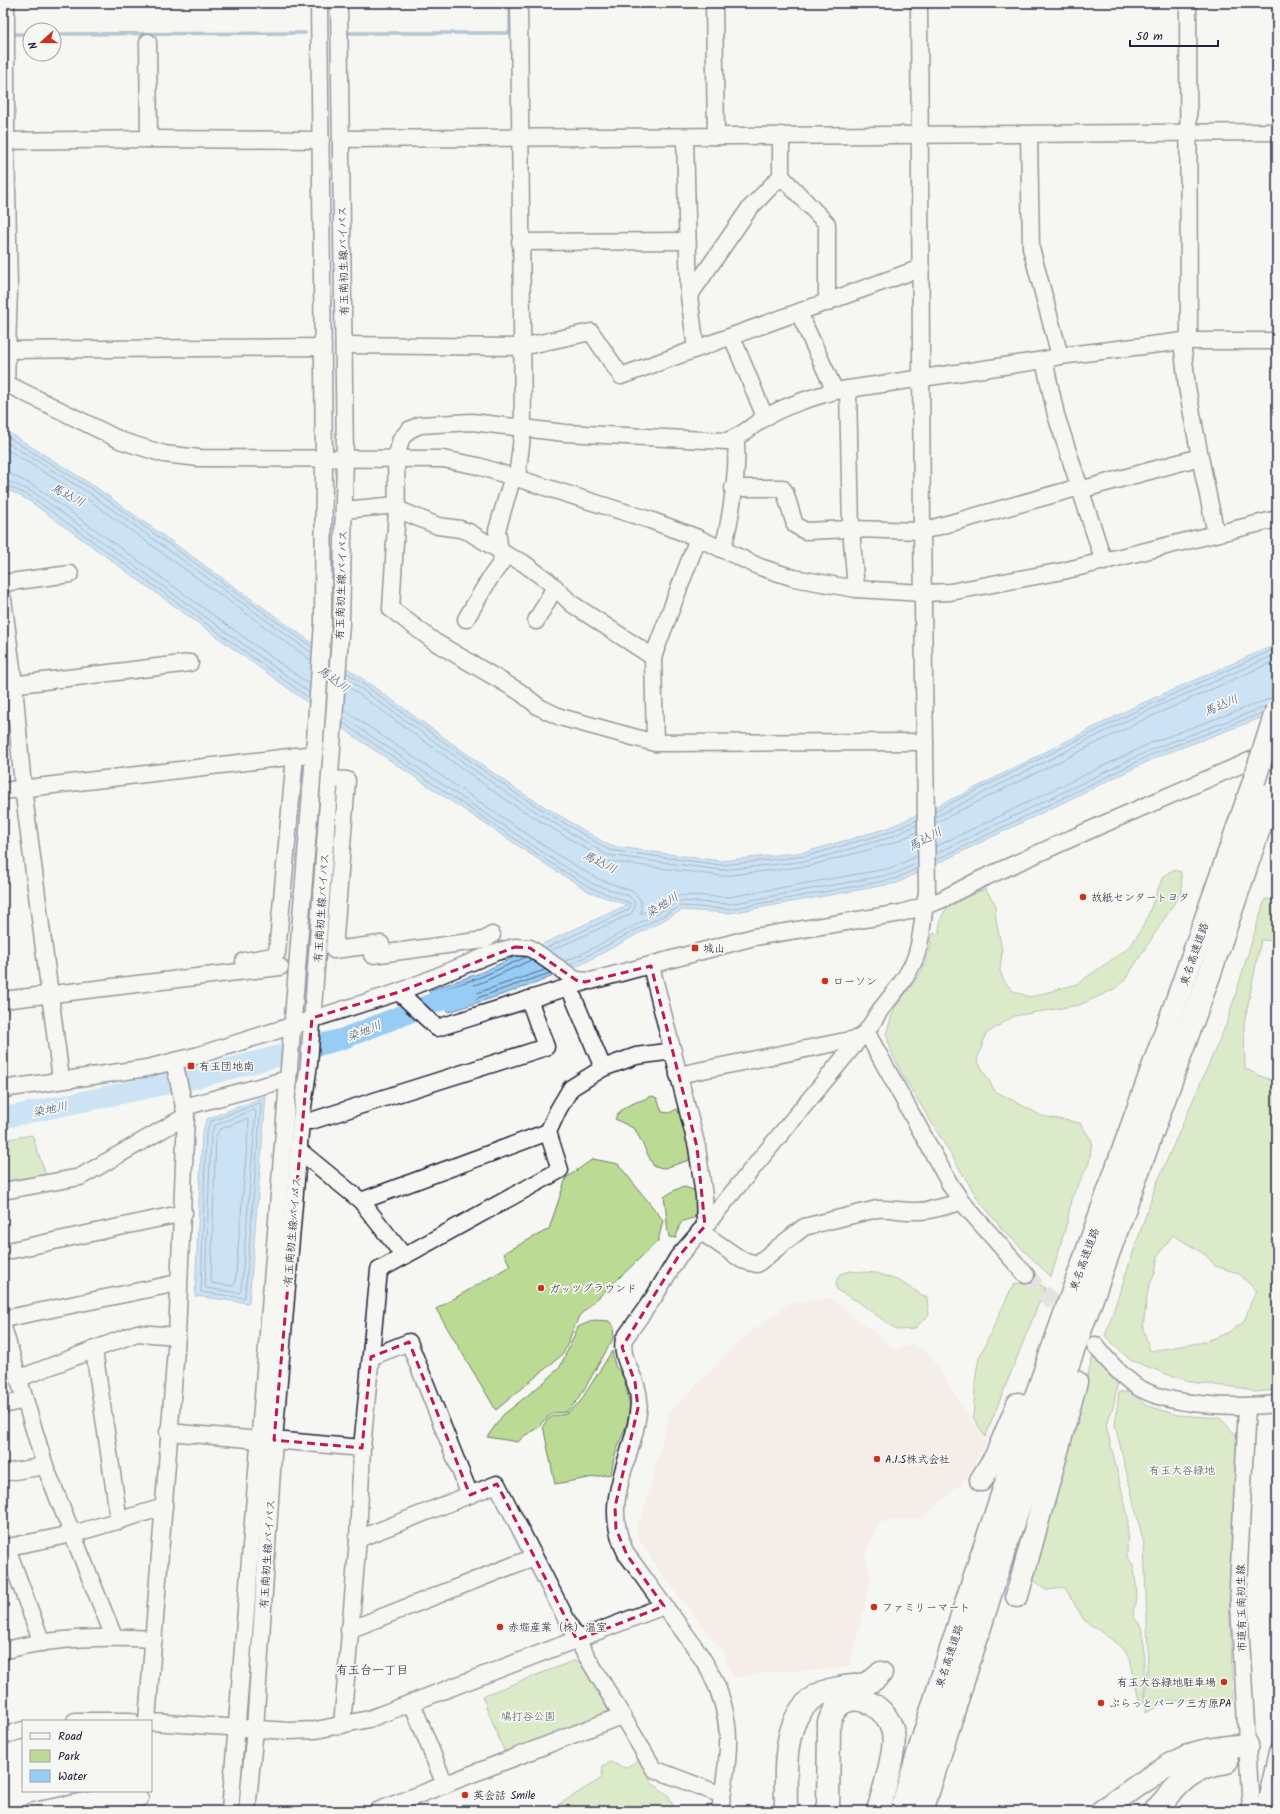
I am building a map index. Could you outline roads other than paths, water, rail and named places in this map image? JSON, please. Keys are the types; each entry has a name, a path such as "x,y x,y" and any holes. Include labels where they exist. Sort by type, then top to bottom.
{"highway":[{"name":"東名高速道路","path":"901,1811 988,1530 1188,973 1254,781 1277,709"},
{"name":"東名高速道路","path":"922,1811 1008,1538 1121,1217 1210,973 1277,776"},
{"path":"1017,1596 1121,1217"},
{"path":"981,1480 999,1449 1090,1243"},
{"path":"786,1811 788,1740 797,1715 813,1697 837,1688 862,1686 876,1679 881,1673"},
{"path":"828,1811 829,1722 833,1712 840,1704 848,1700 858,1699 868,1702 880,1710 889,1720 893,1733 895,1748 878,1811"},
{"path":"1102,1811 1161,1771 1193,1754 1208,1750 1248,1752"},
{"path":"1156,1811 1182,1781 1192,1772 1248,1752"}],"street":[{"path":"6,3 4,141 5,383 122,441 164,454 199,458 443,459 478,466 650,520 698,538 760,567 794,578 856,589 923,593 950,592 1104,562 1277,519"},
{"name":"有玉南初生線バイパス","path":"247,1811 255,1729 267,1440 288,1075 323,622 324,458 319,3"},
{"name":"有玉南初生線バイパス","path":"230,1811 237,1727 267,1440 309,1064 340,628 345,458 339,3"},
{"path":"466,619 490,578 501,563 501,552 497,530 515,477 523,429 518,3"},
{"path":"714,3 716,136"},
{"path":"720,1811 728,1758 728,1738 720,1690 701,1655 627,1555 616,1530 615,1507 638,1418 639,1396 636,1382 626,1362 622,1347 624,1339 654,1297 678,1257 863,1036 906,977 914,960 921,934 925,899 925,742 922,531 919,3"},
{"path":"1188,3 1189,133 1186,341 1187,387 1216,534"},
{"path":"148,42 149,139"},
{"path":"341,139 1277,132"},
{"path":"781,135 781,176 827,224 827,303"},
{"path":"1029,135 1031,248 1060,356"},
{"path":"685,137 688,296 696,349"},
{"path":"4,141 149,139 321,140"},
{"path":"688,296 749,209 781,176"},
{"path":"520,242 687,242"},
{"path":"344,345 521,347 591,332 621,376 921,268"},
{"path":"799,313 841,390 856,589"},
{"path":"732,337 765,417"},
{"path":"925,742 655,743 560,717 539,707 520,692 435,642 391,609 397,507 396,459 401,439 409,430 420,425 472,422 523,429 726,441 735,438 765,417 804,400 841,390 1044,360 1060,356 1186,341 1277,341"},
{"path":"6,350 323,347"},
{"path":"1044,360 1056,415 1104,562"},
{"path":"722,549 726,534 733,488 737,446 735,438"},
{"path":"733,488 782,488 785,492 795,525 805,531 851,529 922,531 1200,457"},
{"path":"344,510 397,507 438,526 460,528 469,532 501,552 522,562 555,587 572,604 652,657"},
{"path":"655,743 652,657 698,538"},
{"path":"3,583 70,574"},
{"path":"536,622 555,587"},
{"path":"3,599 8,685 24,788 61,1080"},
{"path":"8,685 190,663"},
{"path":"399,992 437,1028 529,999 574,981 651,966 754,938 901,913 925,899 941,900 979,880 1277,749"},
{"path":"3,791 314,754"},
{"path":"221,973 226,963 273,956 277,953 295,756"},
{"path":"330,779 347,780 334,950 382,944 382,953"},
{"path":"333,960 484,940 492,935"},
{"path":"3,1089 174,1064 312,1023 399,992 505,949 523,946 530,948 574,981 603,1068"},
{"path":"651,966 697,1146 704,1196 702,1228"},
{"path":"3,1000 280,967"},
{"path":"302,1121 311,1121 546,1047 529,999"},
{"path":"678,1075 863,1036"},
{"path":"863,1036 962,1202 1026,1275"},
{"path":"342,1725 358,1539 362,1448 379,1270 560,1170 548,1132 558,1110 571,1088 603,1068 636,1056 672,1051"},
{"path":"147,1720 164,1507 168,1432 177,1336 178,1283 184,1213 185,1112 174,1064"},
{"path":"3,1191 80,1177 185,1112 288,1075"},
{"path":"361,1201 548,1132"},
{"path":"300,1151 361,1201 404,1256"},
{"path":"702,1228 742,1260 757,1264 799,1231 812,1224 877,1209 888,1208 919,1211 962,1202"},
{"path":"3,1252 184,1213"},
{"path":"3,1319 178,1283"},
{"path":"3,1327 20,1378 25,1400 45,1466 114,1637"},
{"path":"20,1378 137,1333 177,1336"},
{"path":"371,1357 409,1342 470,1495"},
{"path":"1095,1345 1127,1380 1152,1395 1185,1402 1247,1406 1277,1404"},
{"path":"94,1350 119,1521"},
{"path":"3,1405 25,1400"},
{"name":"市道有玉南初生線","path":"1247,1406 1238,1587 1251,1809"},
{"path":"168,1432 362,1448"},
{"path":"3,1473 45,1466"},
{"path":"358,1539 497,1484 577,1640 654,1769 722,1795"},
{"path":"42,1642 5,1548 73,1534 164,1507"},
{"path":"349,1630 534,1557"},
{"path":"152,1722 255,1729 316,1730 342,1725 369,1718 412,1703 664,1606"},
{"path":"3,1651 42,1642 114,1637 154,1639"},
{"path":"412,1703 445,1785"},
{"path":"378,1811 621,1716"},
{"path":"3,1736 22,1730"},
{"path":"1251,1809 1265,1805 1277,1752"},
{"path":"33,1811 95,1799 139,1800"}],"water":[{"name":"馬込川","path":"3,429 94,486 517,790 610,846 720,861 806,852 888,828 961,795 1136,706 1277,644 1277,712 1159,756 897,883 730,913 682,910 584,963 534,984 449,1012 428,991 480,973 627,905 590,892 361,741 28,500 3,487"},
{"path":"266,1096 249,1303 195,1296 202,1133 207,1119"}],"waterway":[{"path":"347,33 510,33 510,3"},
{"path":"62,34 305,33"},
{"path":"10,34 22,34"},
{"name":"染地川","path":"3,1118 191,1079 342,1039 439,1001 467,993"}],"tunnel":[{"path":"285,967 333,960"},
{"path":"1026,1275 1095,1345"}],"place":[{"name":"故紙センタートヨタ","path":"1083,897"},
{"name":"城山","path":"695,948"},
{"name":"ローソン","path":"825,981"},
{"name":"有玉団地南","path":"191,1066"},
{"name":"ガッツグラウンド","path":"541,1288"},
{"name":"A.I.S株式会社","path":"877,1459"},
{"name":"ファミリーマート","path":"874,1607"},
{"name":"赤堀産業（株）温室","path":"500,1627"},
{"name":"有玉大谷緑地駐車場","path":"1224,1682"},
{"name":"ぷらっとパーク三方原PA","path":"1101,1703"},
{"name":"英会話 Smile","path":"465,1795"}],"district":[{"name":"有玉台一丁目","path":"372,1670"}],"park label":[{"name":"有玉大谷緑地","path":"1182,1470"},
{"name":"鳩打谷公園","path":"528,1716"}]}
